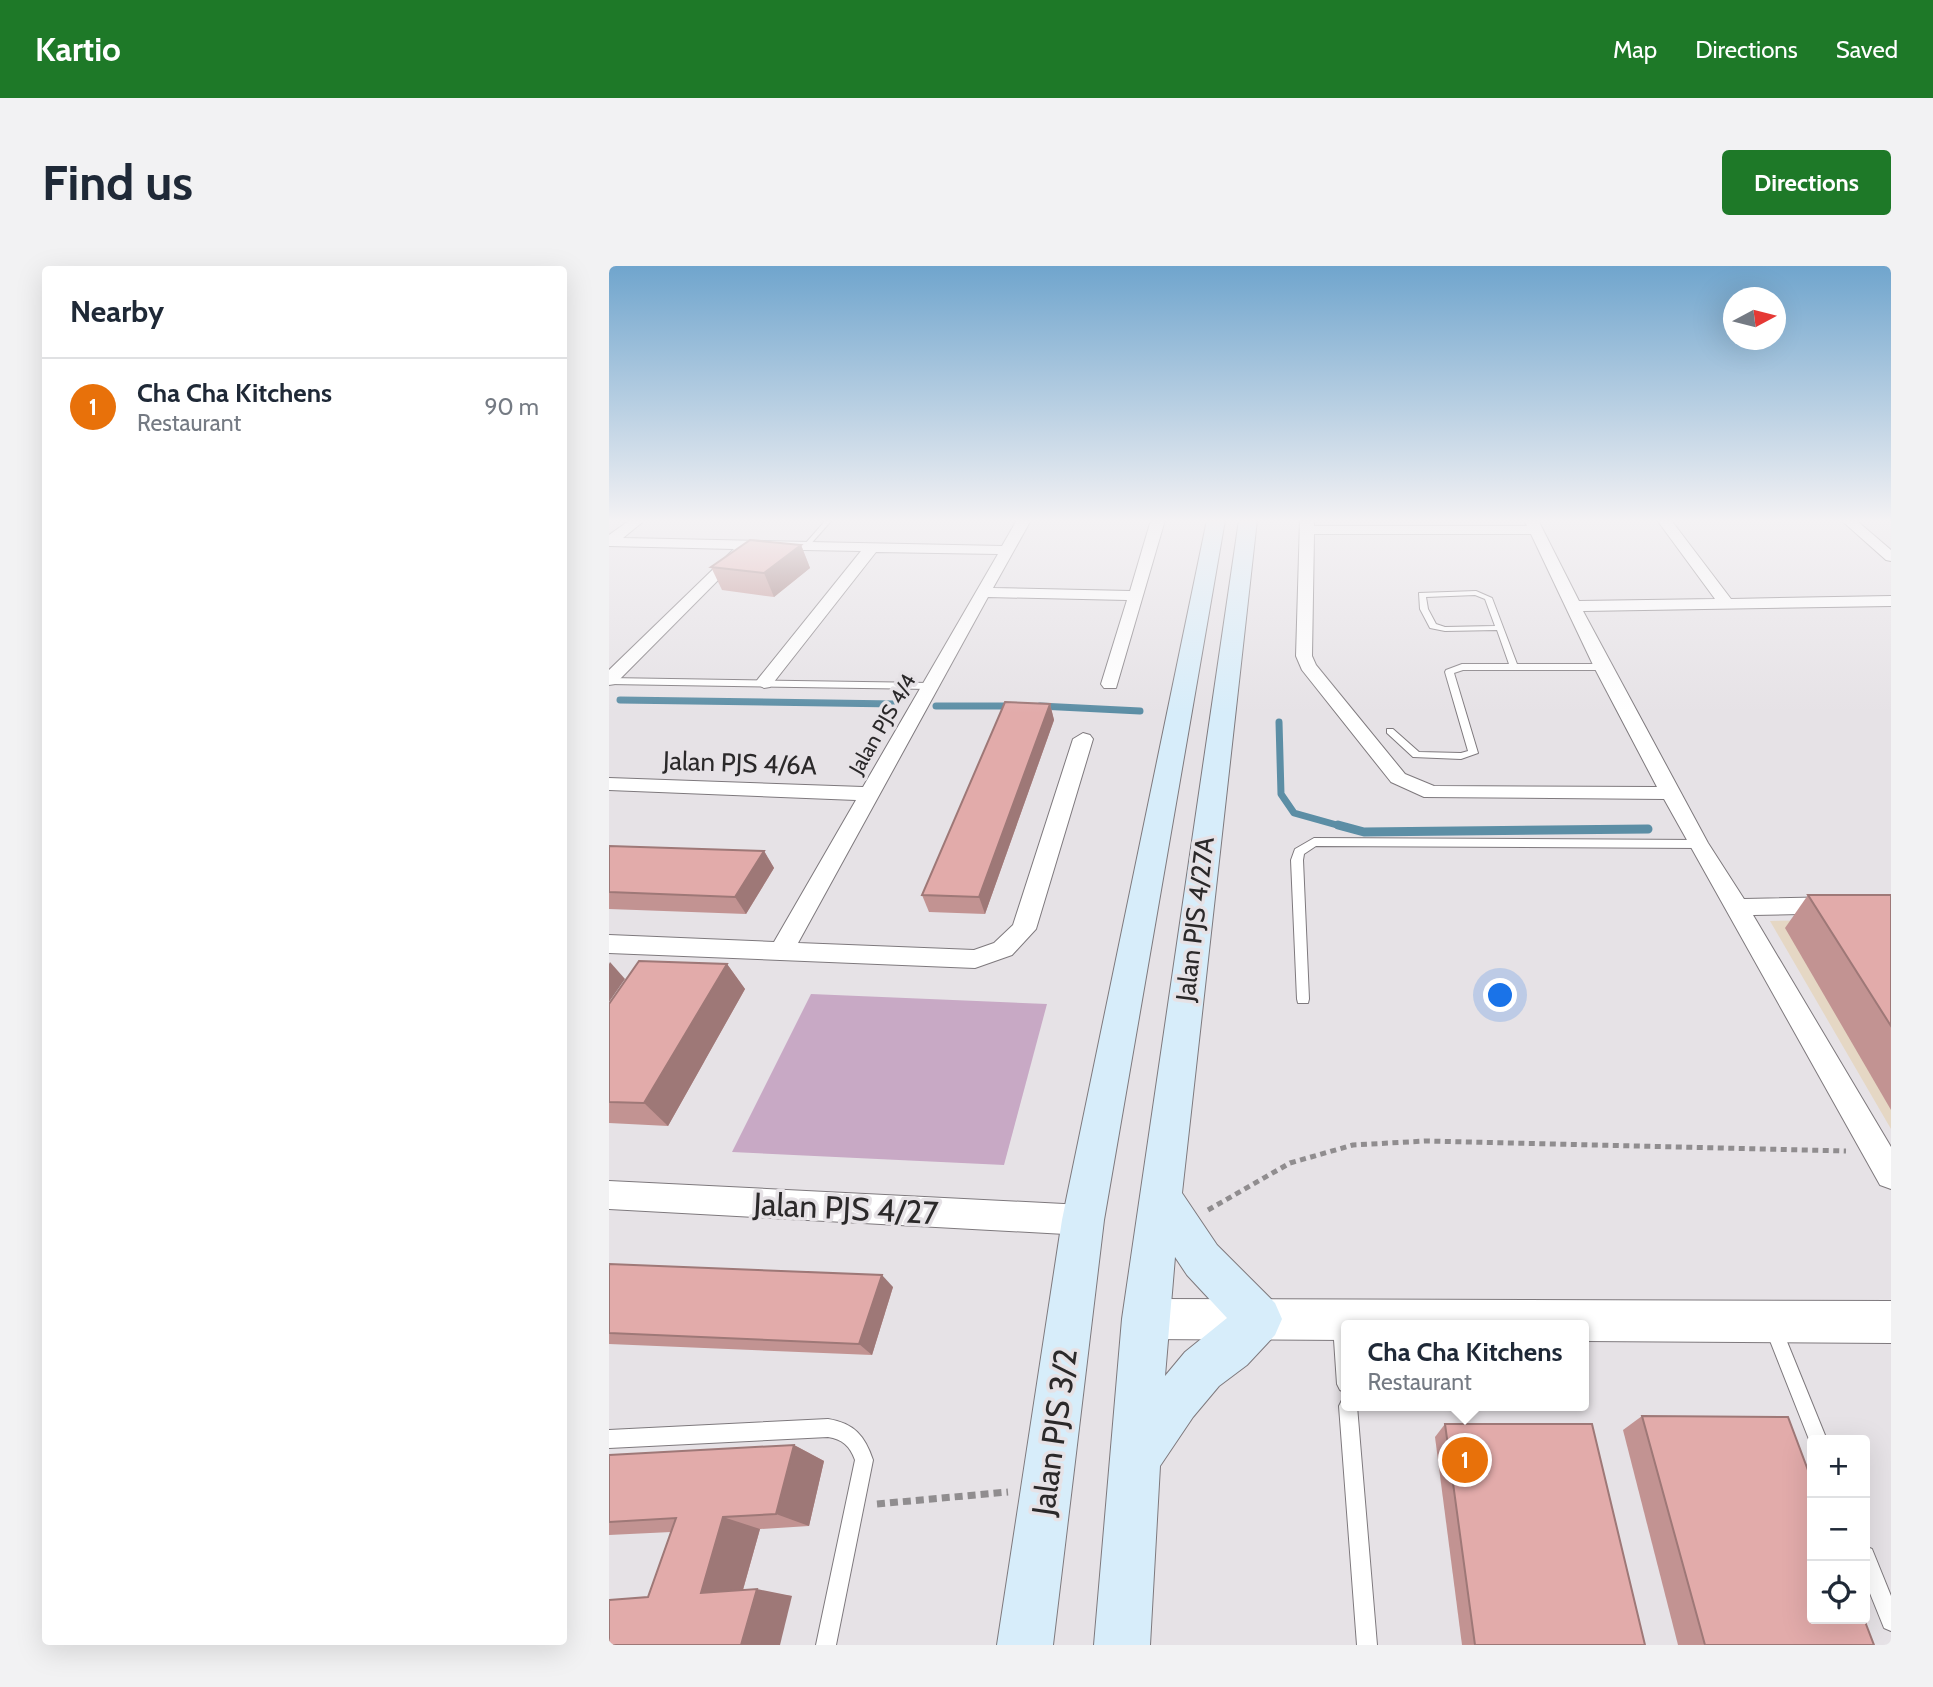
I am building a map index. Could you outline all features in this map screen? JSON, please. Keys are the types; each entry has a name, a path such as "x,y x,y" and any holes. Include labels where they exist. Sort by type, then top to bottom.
{"main road":[{"name":"Jalan PJS 4/27A","path":"1083,1220 1203,584"},
{"name":"Jalan PJS 4/27A","path":"1145,1319 1169,1211 1239,584"},
{"path":"1199,605 1218,614 1228,612 1236,605"},
{"path":"1190,654 1217,644 1225,647 1229,655"},
{"path":"1135,1459 1176,1400 1202,1369 1230,1348 1259,1319 1202,1261 1169,1211"},
{"name":"Jalan PJS 3/2","path":"1025,1645 1083,1220"},
{"path":"1122,1645 1145,1319"}],"street":[{"path":"609,680 706,584"},
{"path":"764,683 842,584"},
{"name":"Jalan PJS 4/4","path":"781,951 987,584"},
{"path":"1110,684 1139,584"},
{"path":"1306,584 1304,656 1308,666 1398,778 1431,792 1670,793"},
{"path":"1563,584 1603,667 1697,845 1737,906 1891,1175"},
{"path":"1712,584 1727,604"},
{"path":"983,592 1136,596"},
{"path":"1574,606 1891,601"},
{"path":"609,944 975,959 1003,949 1024,929 1083,739"},
{"name":"Jalan PJS 4/6A","path":"609,784 869,794"},
{"path":"1737,906 1891,904"},
{"name":"Jalan PJS 4/27","path":"609,1195 1083,1220"},
{"path":"1145,1319 1891,1322"}],"lane":[{"path":"1500,628 1445,629 1433,626 1424,609 1422,594 1476,593 1488,598 1500,628 1514,667"},
{"path":"1390,731 1416,755 1461,756 1473,753 1449,673 1462,667 1603,667"},
{"path":"609,680 930,686"},
{"path":"1303,999 1297,860 1299,852 1314,842 1697,845"},
{"path":"1770,1321 1816,1435"},
{"path":"1348,1411 1367,1645"},
{"path":"609,1438 841,1429 852,1436 860,1446 864,1460 826,1645"},
{"path":"1867,1561 1891,1621"}],"path":[{"path":"1169,1211 1290,1163 1353,1145 1426,1141 1878,1151"},
{"path":"854,1506 1047,1488"}],"shaded area":[{"path":"1891,919 1891,1129 1770,921"},
{"path":"811,994 1047,1004 1004,1165 732,1152"}],"building":[{"path":"1005,702 1050,704 979,897 922,895"},
{"path":"609,846 764,851 735,897 609,892"},
{"path":"1808,895 1891,895 1891,1026"},
{"path":"639,961 727,964 644,1103 609,1102 609,1004"},
{"path":"609,1264 882,1275 859,1344 609,1333"},
{"path":"1642,1416 1788,1417 1807,1468 1807,1624 1866,1624 1874,1645 1705,1645"},
{"path":"1445,1424 1592,1424 1645,1645 1475,1645"},
{"path":"794,1445 776,1514 723,1517 701,1593 757,1589 741,1645 609,1645 609,1600 648,1597 676,1518 609,1522 609,1455"}],"waterway":[{"path":"620,700 896,704"},
{"path":"936,706 1012,706"},
{"path":"1040,706 1140,711"},
{"path":"1279,722 1281,794 1294,813 1344,827"},
{"path":"1338,825 1364,832 1648,829"}],"place":[{"name":"Cha Cha Kitchens","path":"1465,1460"}]}
